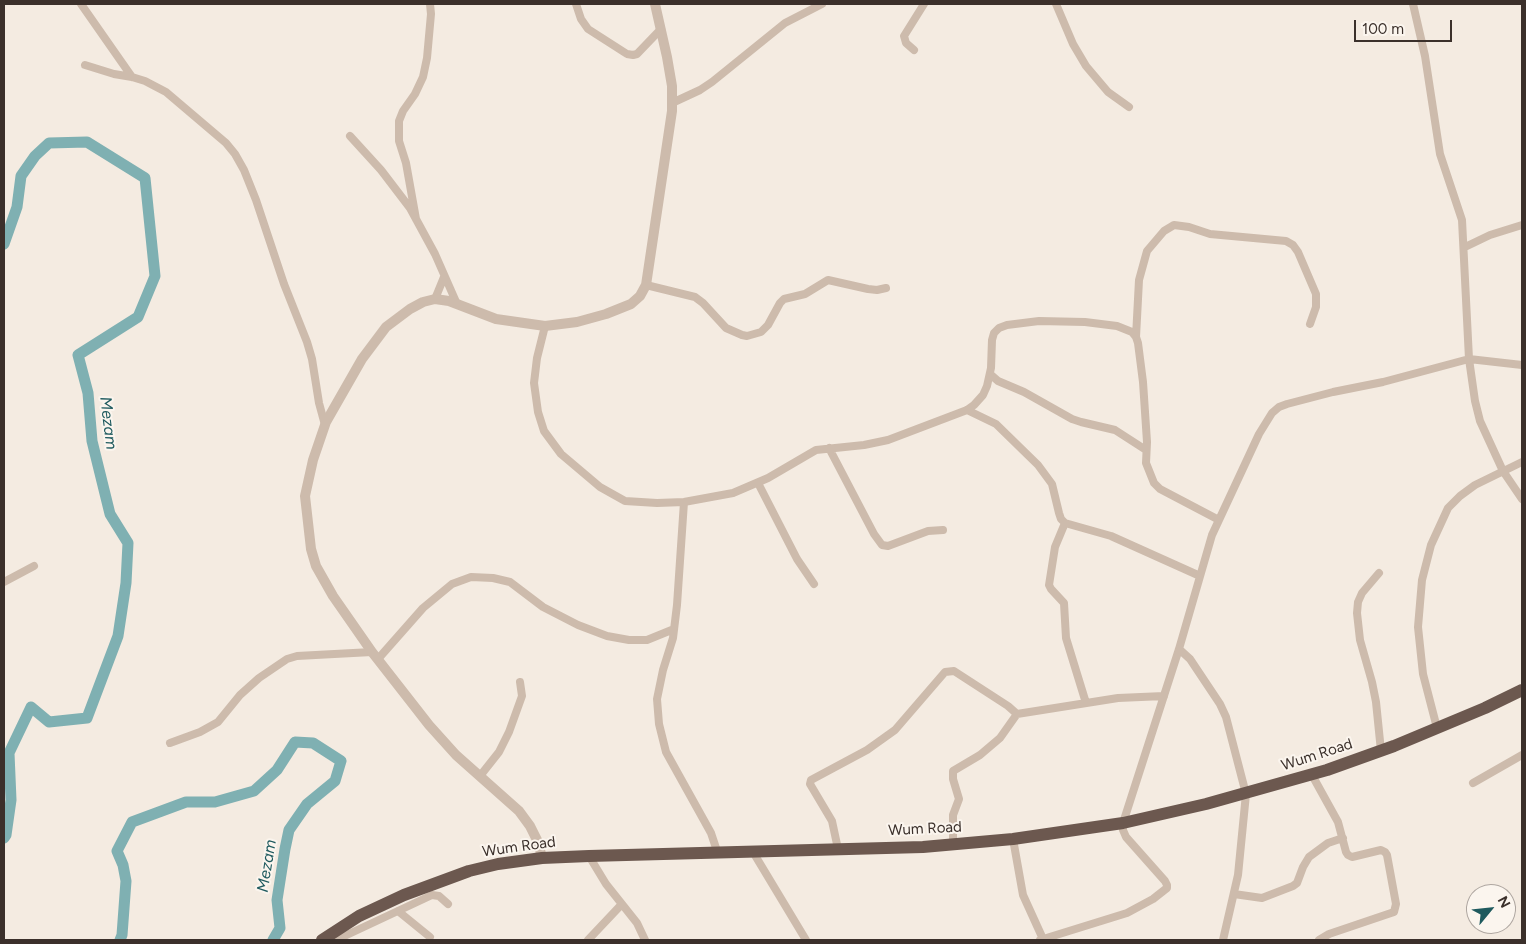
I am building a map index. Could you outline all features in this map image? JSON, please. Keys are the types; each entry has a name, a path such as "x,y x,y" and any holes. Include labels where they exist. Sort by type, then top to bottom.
{"highway":[{"name":"Wum Road","path":"323,940 359,916 428,885 469,871 498,864 542,858 718,854 953,844 1013,839 1123,823 1246,794 1312,775 1437,728 1522,690"}],"street":[{"path":"81,4 132,77"},
{"path":"416,219 406,164 399,141 399,121 423,77 431,14 430,4"},
{"path":"576,4 581,19 588,29 627,54 637,54 661,29"},
{"path":"542,858 538,842 520,811 456,755 428,725 375,656 333,596 316,566 311,550 306,496 312,460 325,425 362,358 386,327 410,309 423,302 435,299 449,300 496,319 544,326 578,322 606,314 631,304 640,296 646,285 672,103 670,76 655,4"},
{"path":"672,103 700,90 785,24 822,4"},
{"path":"914,50 906,43 904,36 924,4"},
{"path":"1056,4 1073,44 1086,66 1108,92 1129,107"},
{"path":"1413,4 1425,56 1440,154 1461,213 1465,247 1469,359 1475,401 1480,421 1503,470 1522,499"},
{"path":"85,65 145,81 166,92 226,143 235,154 244,170 256,200 284,284 307,342 325,425"},
{"path":"350,136 381,170 410,208 435,254 457,304"},
{"path":"1465,247 1490,235 1522,225"},
{"path":"1136,337 1139,280 1144,260 1147,252 1159,236 1168,227 1174,226 1189,227 1210,234 1286,241 1294,244 1316,294 1316,307 1310,324"},
{"path":"435,299 444,277"},
{"path":"646,285 695,297 726,328 747,336 761,332 784,299 805,294 824,281 831,280 868,290 886,288"},
{"path":"544,326 534,383 538,412 544,431 561,454 600,487 625,501 657,503 684,502 733,493 758,483 816,450 864,446 888,440 967,410 983,395 989,378 994,333 999,328 1007,325 1039,321 1085,322 1117,326 1132,332 1138,343 1147,442 1146,463 1154,484 1219,520"},
{"path":"1013,839 1023,895 1041,940 1127,912 1153,900 1167,888 1165,881 1126,837 1123,823 1179,649 1212,535 1259,434 1272,413 1279,407 1333,392 1383,382 1469,359 1522,365"},
{"path":"989,378 1024,392 1077,421 1115,430 1146,450"},
{"path":"967,410 996,424 1038,465 1052,484 1059,513 1065,523 1111,536 1200,576"},
{"path":"829,448 874,534 882,545 888,546 928,531 943,530"},
{"path":"1437,728 1423,674 1418,627 1422,580 1431,545 1448,508 1460,496 1475,485 1522,462"},
{"path":"758,483 797,559 814,584"},
{"path":"684,502 674,629 657,699 661,738 666,752 711,833 718,854"},
{"path":"1065,523 1055,547 1050,587 1064,603 1066,638 1086,703"},
{"path":"4,582 34,566"},
{"path":"1379,572 1362,593 1358,602 1357,613 1360,640 1376,702 1380,751"},
{"path":"170,743 200,732 218,722 258,678 287,659 297,656 375,656 423,608 452,584 471,577 493,578 510,582 543,608 578,625 608,636 629,640 647,640 674,629"},
{"path":"1179,649 1190,659 1220,704 1226,717 1246,794 1238,875 1223,940"},
{"path":"838,849 832,822 810,784 810,780 867,750 895,730 945,672 954,671 1008,706 1017,714"},
{"path":"480,776 499,752 509,732 522,696 520,682"},
{"path":"953,844 953,815 959,798 953,779 953,771 980,755 1000,738 1017,714 1118,698 1164,696"},
{"path":"1473,783 1522,755"},
{"path":"1312,775 1338,822 1348,855 1352,856 1381,850 1387,855 1396,908 1394,912 1328,934 1319,940"},
{"path":"1234,894 1262,898 1293,886 1297,883 1309,857 1328,843 1342,838"},
{"path":"753,852 806,940"},
{"path":"589,856 621,904 637,923 645,940"},
{"path":"336,940 432,895 439,896 448,904"},
{"path":"588,940 621,904"},
{"path":"398,911 430,937"}],"waterway":[{"name":"Mezam","path":"4,244 17,207 21,176 35,156 49,143 87,142 145,178 155,276 138,317 78,355 88,393 92,441 110,514 128,543 126,583 118,636 87,718 49,722 31,707 9,753 11,800 4,838"},
{"name":"Mezam","path":"120,940 126,881 123,865 117,851 132,822 186,802 215,802 254,791 277,770 295,742 313,743 341,761 335,781 307,804 289,830 277,900 280,928 273,940"}]}
